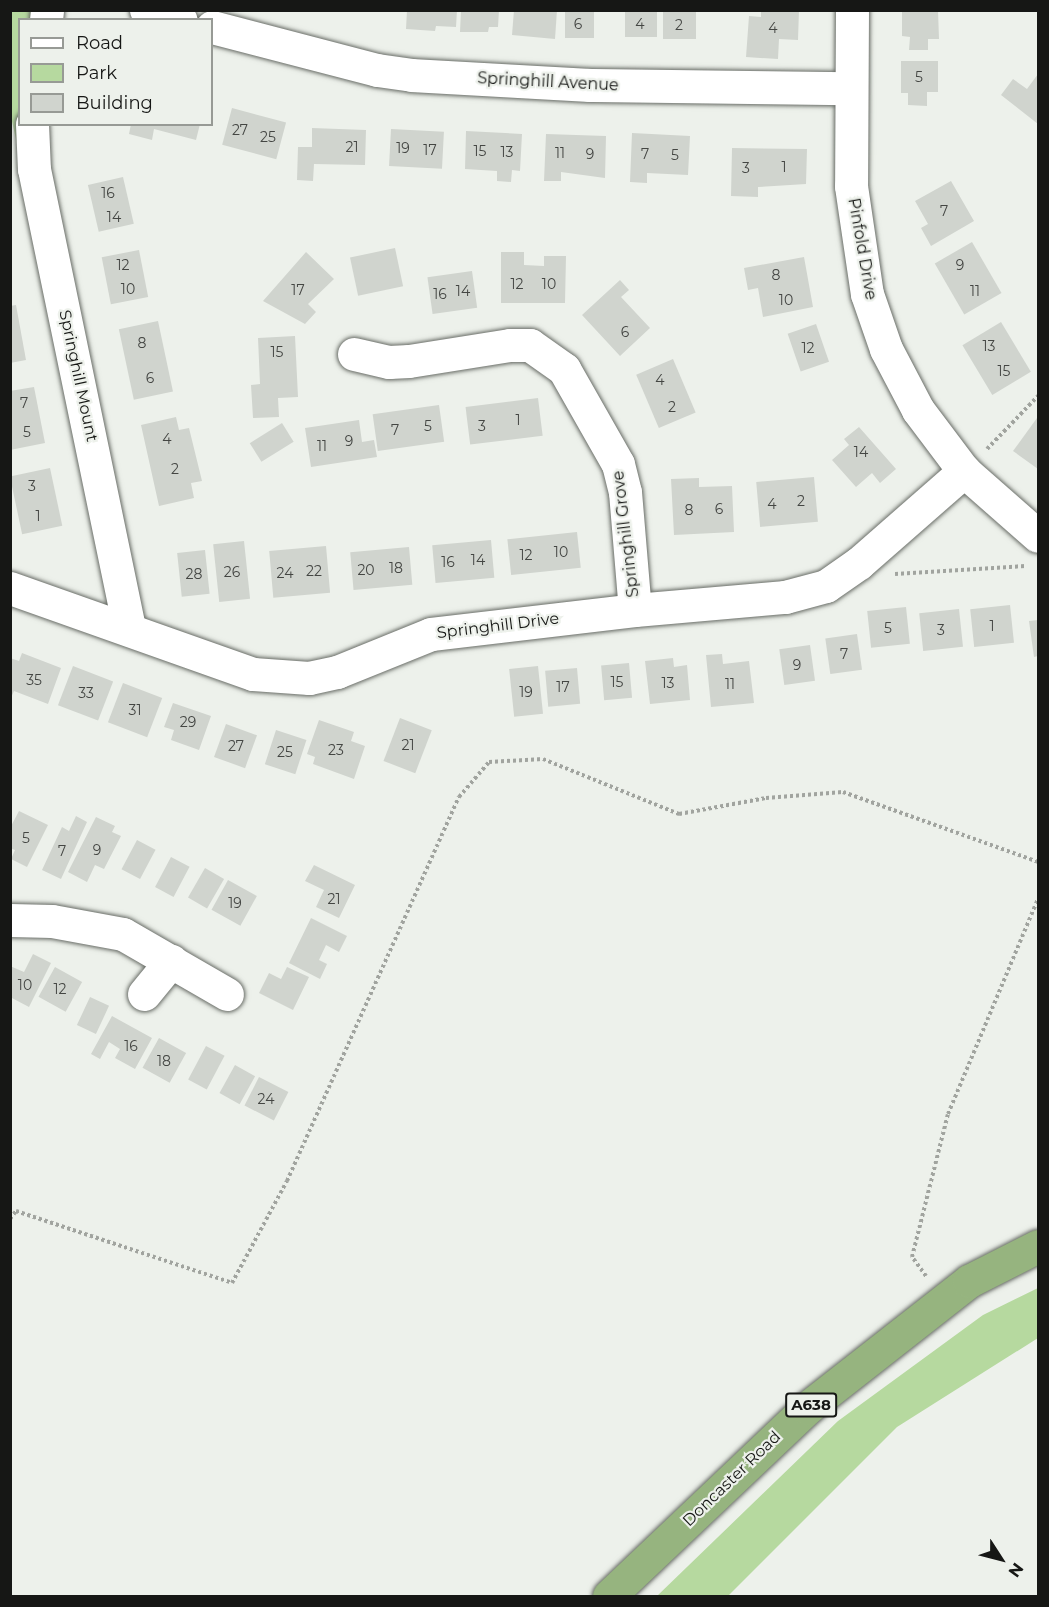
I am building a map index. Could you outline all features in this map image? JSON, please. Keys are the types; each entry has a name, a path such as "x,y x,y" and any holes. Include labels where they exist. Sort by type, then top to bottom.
{"highway":[{"name":"Doncaster Road","path":"609,1596 807,1408 969,1281 1038,1246"}],"street":[{"path":"146,10 174,18"},
{"name":"Pinfold Drive","path":"852,10 851,186 867,294 886,349 918,410 964,471 1038,536"},
{"name":"Springhill Avenue","path":"213,27 252,24 377,70 411,75 590,85 851,88"},
{"name":"Springhill Mount","path":"32,126 34,168 129,628"},
{"name":"Springhill Grove","path":"354,354 389,362 409,361 510,345 530,345 564,369 618,464 624,492 635,609"},
{"name":"Springhill Drive","path":"10,588 129,628 253,674 309,678 337,672 431,634 635,609 785,597 826,586 859,563 964,471"},
{"path":"10,920 52,921 123,933 227,993"},
{"path":"144,994 171,961"}],"path":[{"path":"964,471 1038,396"},
{"path":"885,574 1038,565"},
{"path":"10,1219 16,1211 232,1283 287,1181 459,797 489,762 543,759 679,814 766,798 843,792 1038,862"},
{"path":"945,1301 912,1257 948,1114 1038,899"}],"green space":[{"path":"10,11 47,11 46,18 18,18 18,126 21,126 21,161 11,117"},
{"path":"1038,1288 1038,1338 897,1427 728,1596 657,1596 838,1421 983,1315"}],"building":[{"path":"407,10 457,10 456,27 436,26 435,31 406,29"},
{"path":"461,10 499,10 498,27 489,27 488,32 460,32"},
{"path":"514,10 557,10 555,39 512,35"},
{"path":"565,10 594,10 594,38 565,38"},
{"path":"625,10 657,10 657,37 625,37"},
{"path":"663,10 696,10 696,39 663,39"},
{"path":"761,10 799,10 798,40 779,39 778,59 746,57 749,16 761,17"},
{"path":"902,10 938,10 939,39 928,39 928,50 909,50 910,37 902,36"},
{"path":"901,61 938,61 938,92 927,92 927,106 908,105 908,93 901,93"},
{"path":"1038,74 1038,124 1001,95 1013,79 1027,89"},
{"path":"232,108 286,122 276,159 222,145"},
{"path":"131,126 200,126 196,140 154,129 152,140 129,134"},
{"path":"312,128 366,130 365,165 314,164 313,181 297,180 298,147 312,147"},
{"path":"391,129 444,132 442,169 389,166"},
{"path":"466,131 522,134 520,171 512,170 511,182 497,181 497,171 465,169"},
{"path":"632,133 690,136 688,175 647,173 647,183 630,182"},
{"path":"546,134 606,136 605,178 561,172 561,181 544,181"},
{"path":"732,148 807,149 806,184 758,187 758,197 731,196"},
{"path":"123,177 134,224 99,232 88,185"},
{"path":"951,181 974,221 931,246 921,228 928,224 915,201"},
{"path":"972,242 1002,293 964,315 935,264"},
{"path":"395,248 403,286 358,296 350,258"},
{"path":"139,250 148,297 111,304 102,257"},
{"path":"306,252 334,279 308,304 316,312 305,324 263,301"},
{"path":"501,252 524,252 524,265 544,266 544,256 566,256 565,303 501,303"},
{"path":"804,257 813,307 763,317 758,288 748,290 744,268"},
{"path":"472,271 477,308 433,314 427,277"},
{"path":"620,280 629,290 621,297 650,328 620,356 582,315"},
{"path":"16,305 26,360 10,363 10,306"},
{"path":"158,321 173,391 134,400 119,329"},
{"path":"1001,322 1031,372 992,395 962,345"},
{"path":"816,324 829,362 801,372 788,334"},
{"path":"295,336 298,397 278,398 279,417 253,418 251,385 260,384 258,338"},
{"path":"673,359 696,412 659,428 636,375"},
{"path":"34,387 45,443 10,450 10,391"},
{"path":"538,398 543,436 470,445 466,407"},
{"path":"439,405 444,442 378,451 373,414"},
{"path":"176,417 179,430 189,428 202,481 191,483 194,498 159,506 141,425"},
{"path":"1037,418 1038,420 1038,469 1013,451"},
{"path":"359,420 362,442 374,440 377,457 311,467 305,428"},
{"path":"282,423 294,442 261,462 250,443"},
{"path":"859,427 896,469 880,483 872,473 856,487 832,460 849,445 844,439"},
{"path":"50,468 62,526 22,534 10,477"},
{"path":"814,477 818,522 760,527 756,482"},
{"path":"699,478 699,487 732,486 734,532 674,535 671,479"},
{"path":"577,532 581,568 511,575 507,539"},
{"path":"491,540 494,578 436,583 432,545"},
{"path":"244,541 250,599 219,602 213,544"},
{"path":"326,546 330,593 273,598 269,551"},
{"path":"409,547 412,585 354,590 350,552"},
{"path":"205,550 210,594 182,597 177,553"},
{"path":"1010,605 1014,643 974,647 970,609"},
{"path":"906,607 910,644 871,648 867,611"},
{"path":"959,609 963,647 923,651 919,613"},
{"path":"1038,620 1038,656 1034,657 1029,621"},
{"path":"857,634 862,670 830,674 825,638"},
{"path":"810,645 815,681 784,685 779,649"},
{"path":"22,653 61,668 48,704 14,691 10,700 10,658 19,661"},
{"path":"722,654 723,664 749,661 754,703 711,707 706,655"},
{"path":"673,658 674,667 687,665 690,700 650,704 645,661"},
{"path":"629,663 632,698 604,700 601,665"},
{"path":"73,666 113,681 98,721 58,705"},
{"path":"538,666 543,714 514,717 509,669"},
{"path":"577,668 580,704 548,707 545,671"},
{"path":"123,683 162,698 147,737 108,722"},
{"path":"173,703 211,716 199,750 171,740 174,730 164,727"},
{"path":"400,718 432,730 415,773 384,761"},
{"path":"319,720 354,732 351,741 365,746 354,779 313,764 315,757 307,754"},
{"path":"226,724 257,735 245,768 214,757"},
{"path":"276,730 306,740 295,774 265,764"},
{"path":"19,811 48,825 27,867 11,859 15,850 10,848 10,828"},
{"path":"76,816 87,822 61,879 42,870 62,827 69,831"},
{"path":"96,817 115,826 112,832 121,836 104,869 95,865 87,882 68,872"},
{"path":"137,840 156,850 140,879 122,869"},
{"path":"171,857 190,867 174,897 155,887"},
{"path":"314,865 355,885 339,918 316,907 324,890 305,881"},
{"path":"205,868 224,879 207,908 188,897"},
{"path":"228,880 257,896 240,926 212,910"},
{"path":"311,918 347,936 339,952 326,945 319,960 327,964 320,979 289,963"},
{"path":"33,954 51,963 29,1007 10,997 10,966 24,972"},
{"path":"55,967 82,982 66,1012 39,997"},
{"path":"287,967 309,977 293,1010 259,993 269,973 281,979"},
{"path":"90,997 109,1006 96,1034 77,1025"},
{"path":"112,1016 152,1038 135,1069 115,1058 120,1049 109,1042 100,1059 91,1054"},
{"path":"159,1038 186,1053 170,1083 143,1068"},
{"path":"206,1046 225,1056 207,1089 188,1080"},
{"path":"235,1065 255,1076 240,1104 219,1093"},
{"path":"259,1077 288,1092 274,1120 244,1106"}]}
